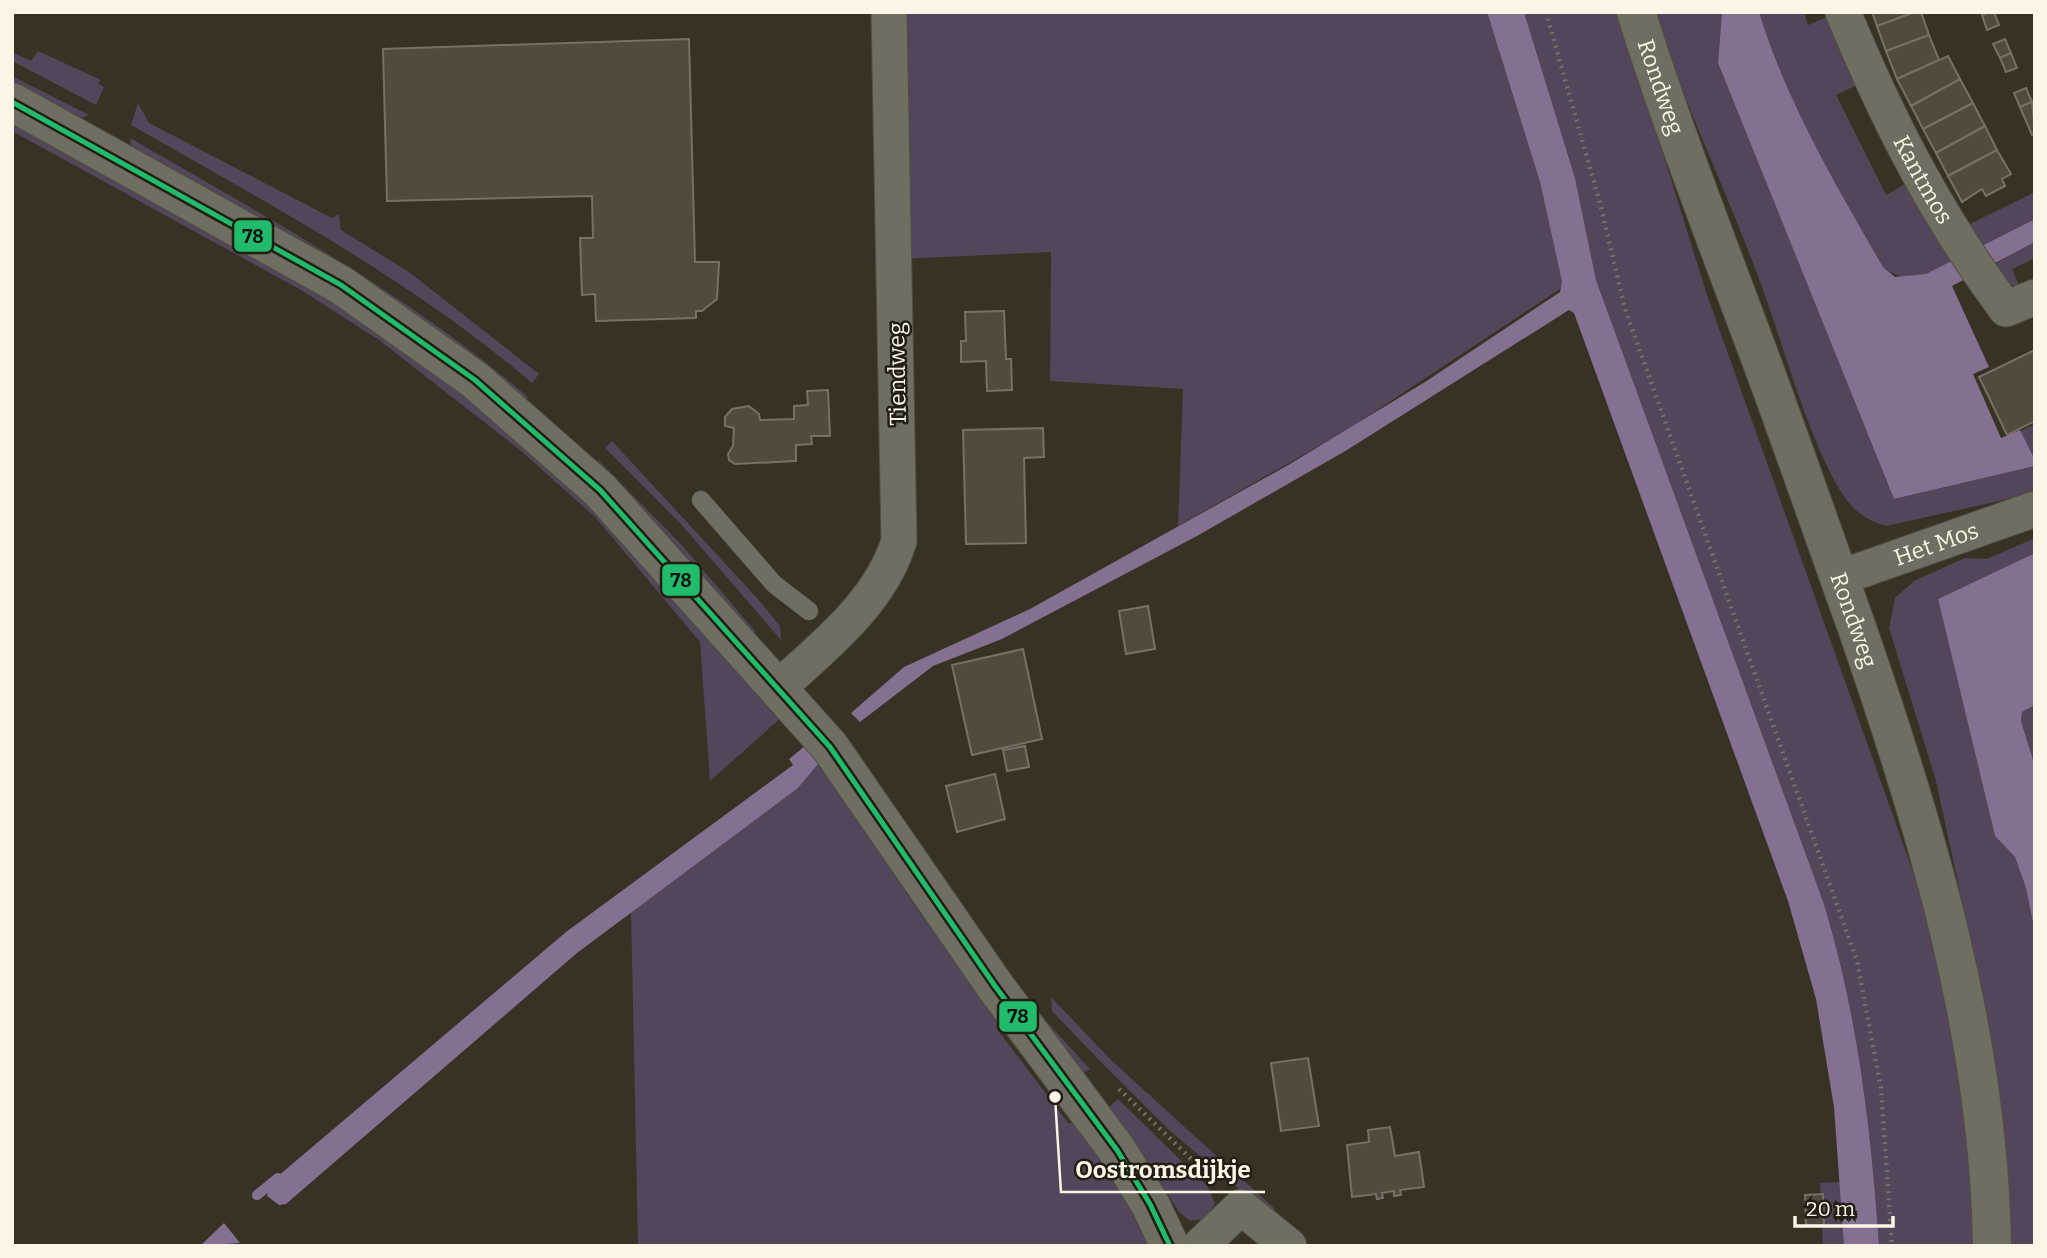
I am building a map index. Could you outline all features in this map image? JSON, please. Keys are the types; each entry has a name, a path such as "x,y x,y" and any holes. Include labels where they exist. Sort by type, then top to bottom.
{"street":[{"name":"Tiendweg","path":"777,689 838,632 874,592 891,567 899,541 889,12"},
{"name":"Rondweg","path":"1636,12 1702,205 1901,754 1962,987 1980,1100 1992,1246"},
{"name":"Kantmos","path":"1843,12 1880,102 1955,240 2006,309 2035,297"},
{"path":"12,102 341,285 475,380 600,490 830,747 995,986 1117,1150 1150,1204 1170,1246"},
{"name":"Het Mos","path":"1839,578 2035,509"},
{"path":"1200,1246 1241,1207 1289,1246"}],"lane":[{"path":"701,500 774,584 810,611"}],"path":[{"path":"1546,12 1601,207 1625,309 1857,961 1881,1088 1892,1246"}],"shaded area":[{"path":"898,12 1487,12 1540,182 1563,287 1347,430 1178,526 1183,389 1050,381 1051,252 902,259"},
{"path":"1487,12 1524,12 1575,178 1596,280 1824,904 1846,988 1861,1073 1879,1246 1844,1246 1834,1107 1816,999 1788,901 1574,313 1569,310 1347,450 1197,536 1002,639 933,666 860,722 851,713 904,667 1030,609 1290,464 1425,382 1560,292 1562,282 1540,182"},
{"path":"1524,12 1619,12 1707,295 1921,894 1942,976 1962,1084 1978,1246 1879,1246 1861,1073 1846,988 1824,904 1596,280 1575,178"},
{"path":"1654,12 1722,12 1718,63 1894,499 2035,466 2035,493 1886,526 1864,517 1847,501 1815,438 1759,279 1678,80"},
{"path":"1722,12 1759,12 1770,46 1814,143 1883,267 1895,277 1926,274 2035,219 2035,242 1952,286 1989,367 1973,374 2001,438 2020,430 2035,460 2035,466 1894,499 1718,63"},
{"path":"1759,12 1804,12 1808,25 1829,16 1857,85 1836,95 1886,195 1908,182 1955,260 1928,273 1910,277 1902,277 1883,267 1798,111 1770,46"},
{"path":"38,51 101,80 98,84 104,87 96,105 12,61 12,52 31,61"},
{"path":"12,76 89,115 81,118 12,83"},
{"path":"138,103 149,123 332,218 339,214 341,230 409,272 539,374 532,383 485,345 388,276 131,125"},
{"path":"12,118 305,282 460,388 602,514 782,717 710,781 700,642 596,518 520,450 379,340 301,290 12,131"},
{"path":"130,138 285,228 386,291 435,324 529,398 522,400 132,150"},
{"path":"2035,192 2035,219 1983,245 1968,225"},
{"path":"2035,242 2035,258 2012,269 2020,288 2000,281 1997,263"},
{"path":"2035,424 2035,460 2020,431"},
{"path":"612,441 758,599 780,626 781,640 680,523 605,448"},
{"path":"598,460 681,544 755,631 752,633 597,467"},
{"path":"2035,538 2035,553 1938,599 1995,836 2015,857 2026,888 2035,933 2035,1246 2009,1246 1983,998 1936,781 1889,628 1895,598 1914,581 1965,558 1987,559"},
{"path":"2035,553 2035,705 2022,712 2021,721 2035,766 2035,933 2026,888 2015,857 1995,836 1938,599"},
{"path":"2035,705 2035,766 2021,721 2022,712"},
{"path":"805,746 819,763 798,788 577,953 286,1204 279,1205 267,1196 271,1182 566,932 793,765 789,759"},
{"path":"819,763 922,916 1005,1021 997,1029 1069,1124 1078,1118 1158,1246 638,1246 631,912 798,788"},
{"path":"1051,997 1112,1061 1275,1209 1270,1215 1169,1130 1052,1011"},
{"path":"1046,1021 1090,1069 1082,1074 1041,1025"},
{"path":"1118,1099 1208,1187 1215,1204 1205,1219 1190,1221 1180,1213 1108,1108"},
{"path":"1841,1182 1844,1246 1823,1246 1820,1183"},
{"path":"224,1223 240,1243 200,1246"}],"building":[{"path":"1872,12 1915,12 1877,26"},
{"path":"1921,12 1929,35 1886,51 1877,26"},
{"path":"1994,12 1999,25 1987,30 1982,15"},
{"path":"1929,35 1939,60 1897,79 1886,51"},
{"path":"689,39 695,262 719,262 717,299 702,311 696,311 696,318 596,321 595,294 582,295 580,238 593,238 592,196 387,201 383,49"},
{"path":"2005,39 2011,53 2000,58 1993,44"},
{"path":"2011,53 2017,68 2006,72 2000,58"},
{"path":"1948,56 1960,79 1911,106 1897,79"},
{"path":"1960,79 1973,103 1923,129 1911,106"},
{"path":"2026,88 2032,102 2020,107 2014,93"},
{"path":"2032,102 2035,133 2032,135 2020,107"},
{"path":"1973,103 1985,126 1936,153 1923,129"},
{"path":"1985,126 1997,150 1948,176 1936,153"},
{"path":"1997,150 2011,174 2002,179 2005,186 1986,196 1982,189 1962,202 1948,176"},
{"path":"1004,311 1006,359 1011,359 1012,390 987,391 986,361 961,362 961,341 966,341 965,312"},
{"path":"2035,350 2035,421 2007,435 1979,377"},
{"path":"828,390 830,436 811,436 812,444 796,445 796,461 735,464 729,460 734,428 725,426 725,417 732,409 749,406 759,414 760,420 794,419 794,406 808,405 807,391"},
{"path":"1043,428 1044,457 1024,458 1026,543 966,544 963,430"},
{"path":"1148,606 1155,649 1126,654 1119,611"},
{"path":"1023,649 1042,739 972,755 952,665"},
{"path":"1025,746 1029,767 1007,771 1003,750"},
{"path":"995,774 1005,819 957,832 946,786"},
{"path":"1308,1058 1319,1126 1281,1131 1271,1063"},
{"path":"1390,1127 1395,1156 1419,1152 1424,1187 1400,1190 1401,1195 1394,1196 1394,1191 1382,1193 1383,1198 1377,1199 1376,1194 1352,1197 1347,1145 1369,1142 1368,1130"},
{"path":"1823,1194 1824,1225 1806,1226 1805,1195"}],"waterway":[{"path":"257,1195 278,1178"}],"transit line":[{"name":"78","path":"12,102 341,285 475,380 600,490 830,747 995,986 1117,1150 1150,1204 1170,1246"}],"place":[{"name":"Oostromsdijkje","path":"1055,1097"}]}
